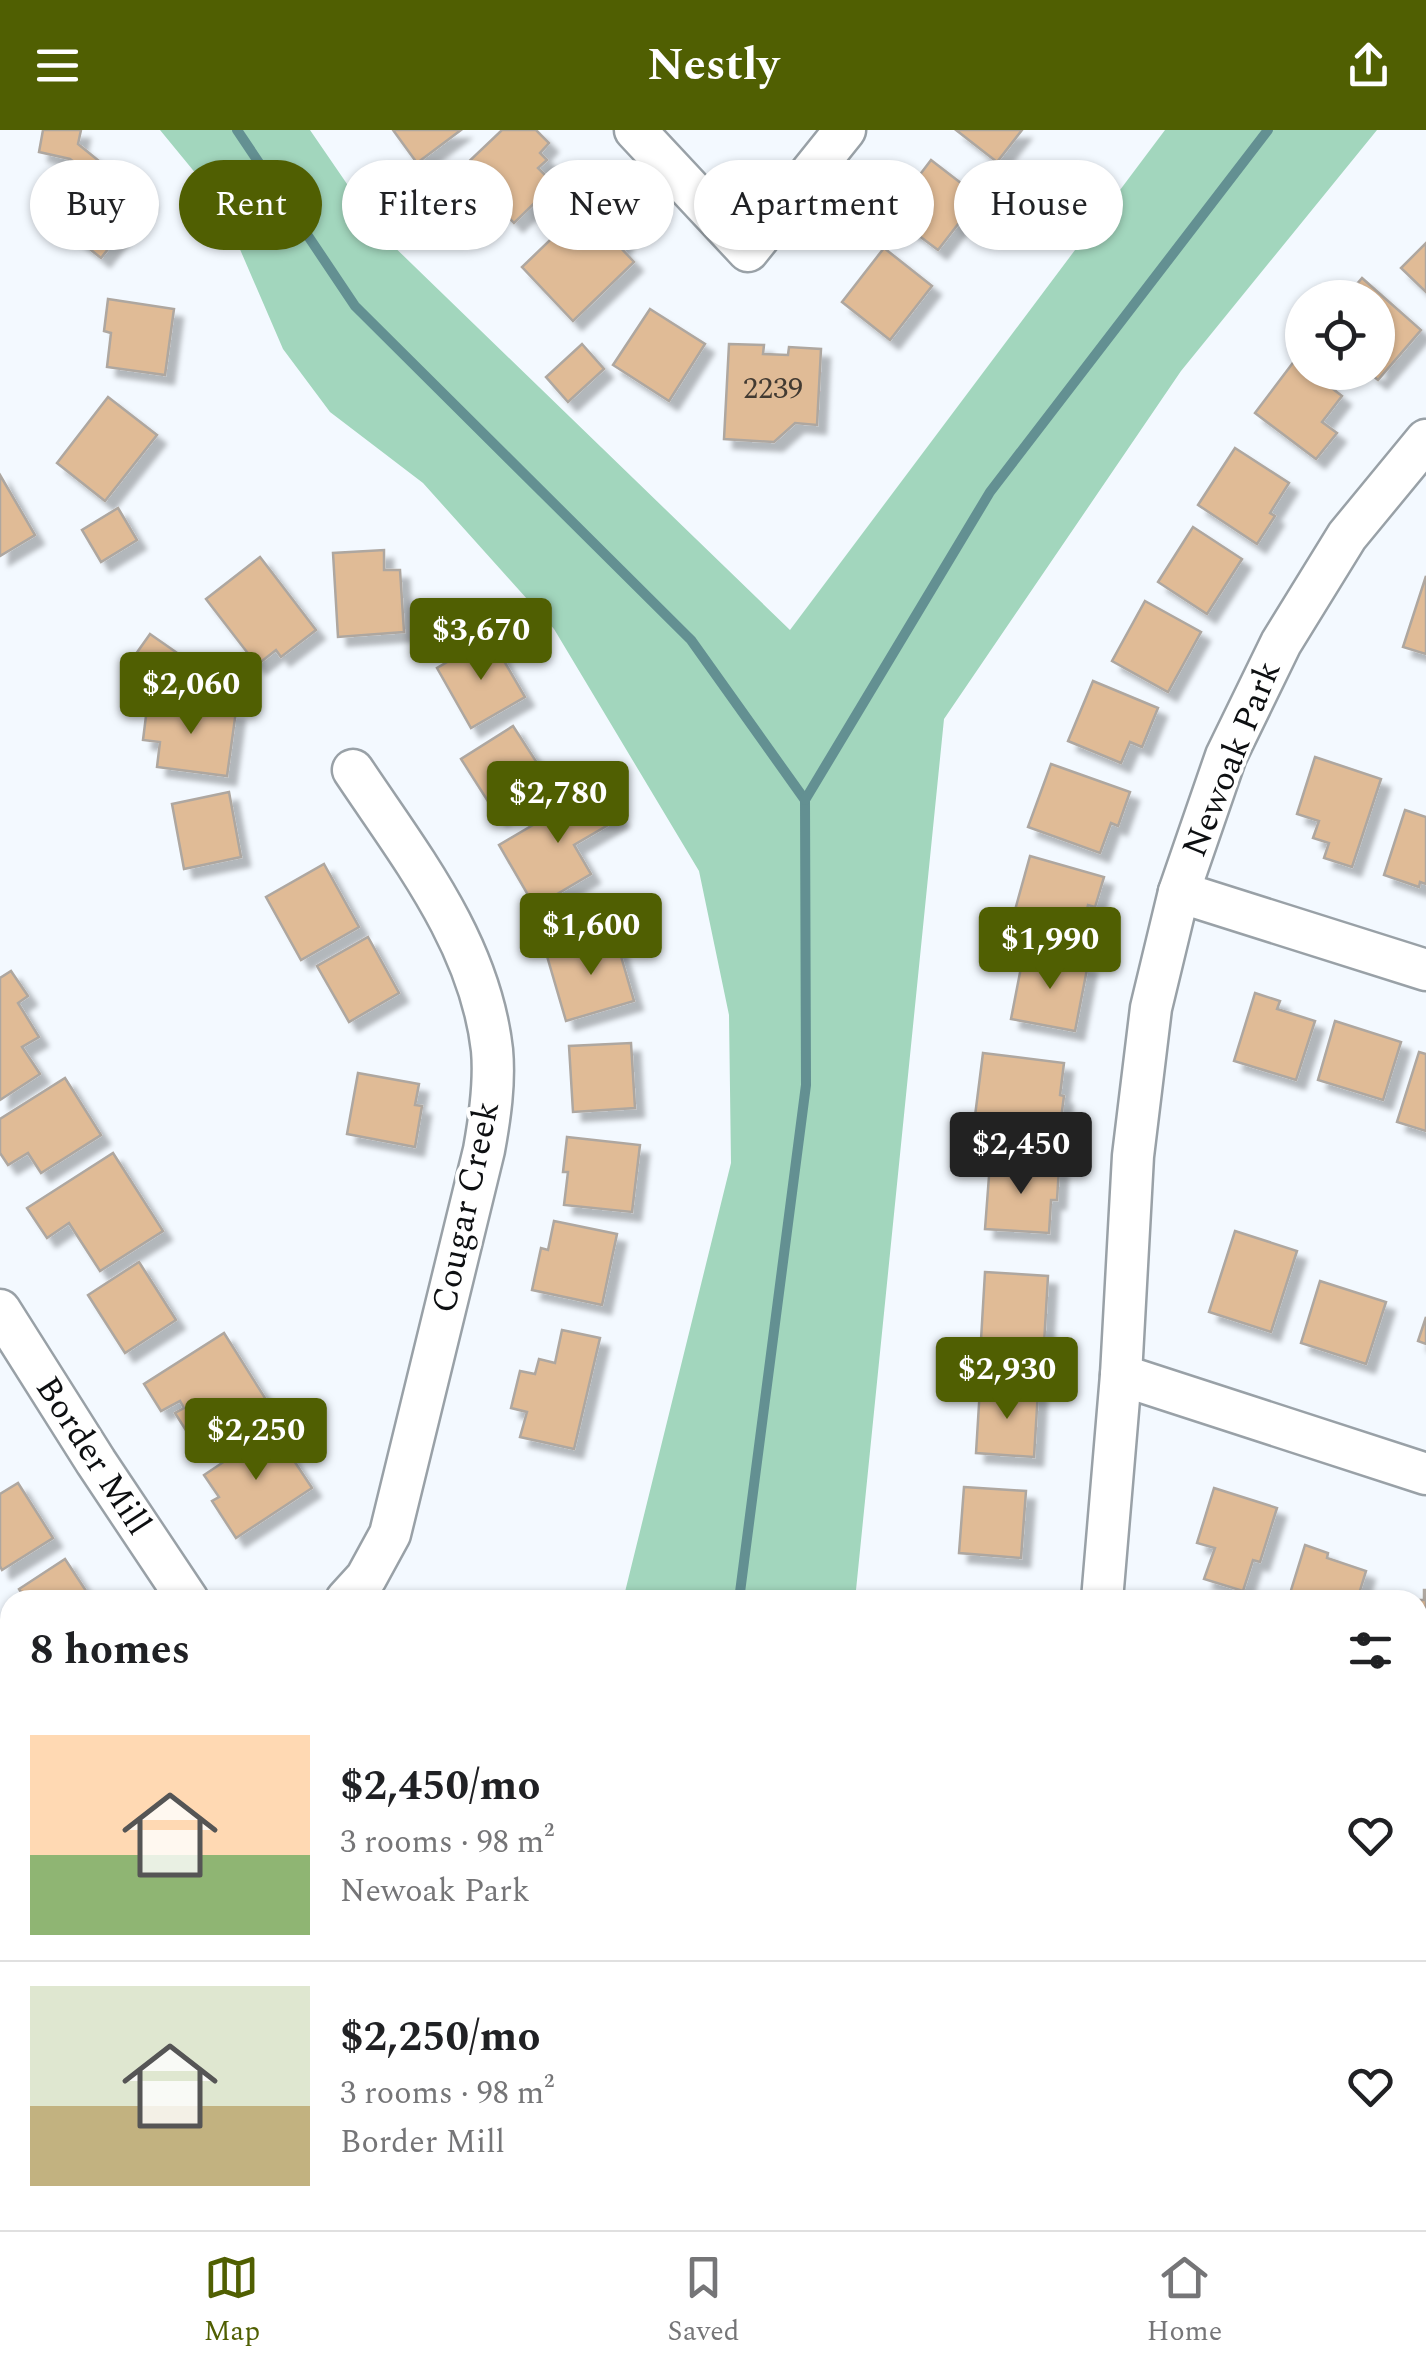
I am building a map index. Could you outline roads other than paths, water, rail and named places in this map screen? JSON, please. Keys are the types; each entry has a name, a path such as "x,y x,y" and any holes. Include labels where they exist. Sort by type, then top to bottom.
{"street":[{"path":"635,130 748,250 846,130"},
{"name":"Newoak Park","path":"1103,1590 1121,1375 1133,1156 1152,1008 1179,892 1226,756 1281,643 1347,536 1422,450"},
{"name":"Cougar Creek","path":"353,770 446,909 479,984 492,1050 484,1150 390,1534 355,1590"},
{"path":"1179,892 1426,970"},
{"name":"Border Mill","path":"0,1310 181,1590"},
{"path":"1121,1375 1426,1474"}],"waterway":[{"path":"237,130 355,306 691,640 805,800 806,1085 740,1590"},
{"path":"805,800 990,492 1268,130"}]}
